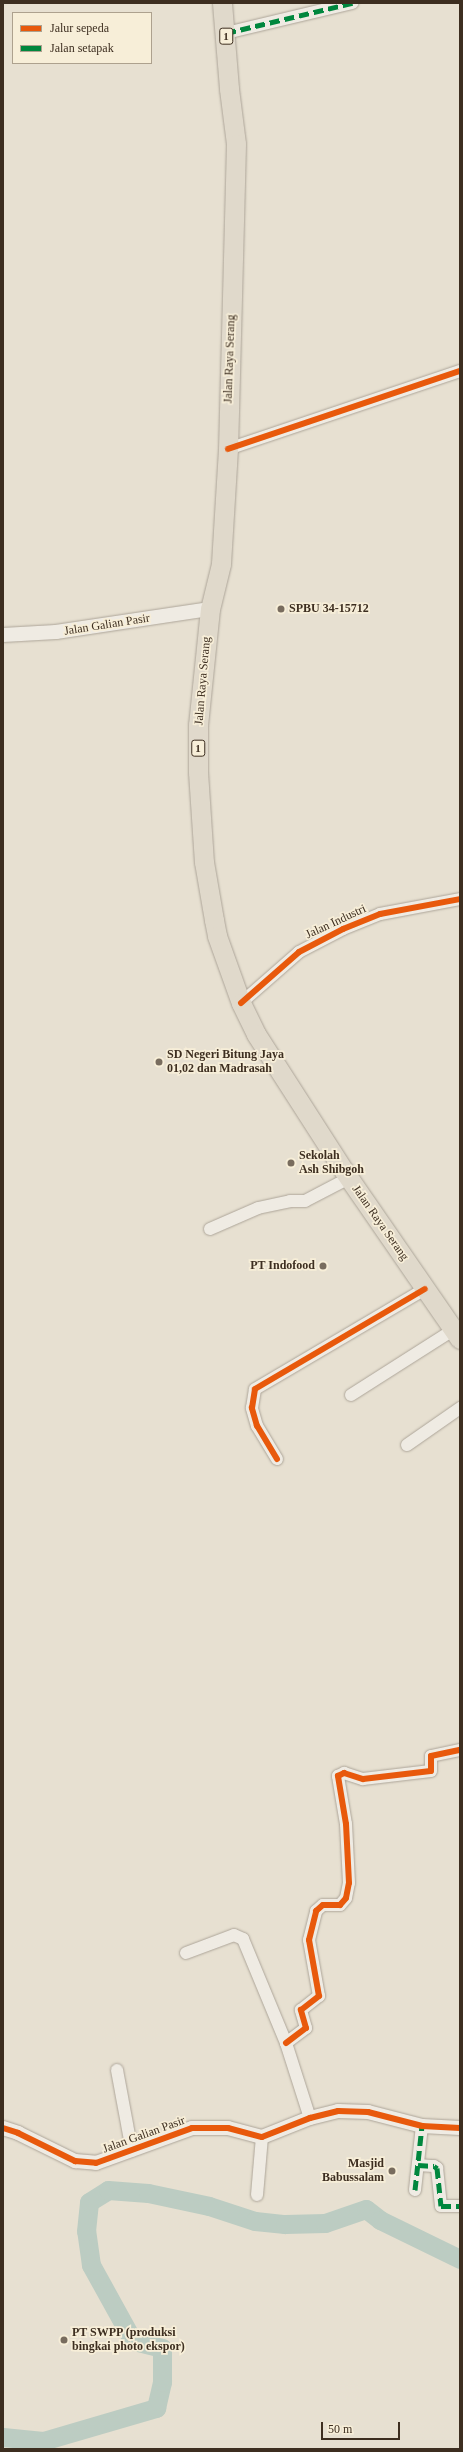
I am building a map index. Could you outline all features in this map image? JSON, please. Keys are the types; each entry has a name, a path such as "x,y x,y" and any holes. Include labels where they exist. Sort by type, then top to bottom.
{"highway":[{"name":"Jalan Raya Serang","path":"222,3 226,33 229,89 236,144 228,449 221,564 210,609 198,725 198,780 204,862 217,936 241,1004 271,1059 349,1178 457,1335"}],"street":[{"path":"226,33 350,3"},
{"path":"228,449 460,371"},
{"name":"Jalan Galian Pasir","path":"3,635 56,632 210,609"},
{"name":"Jalan Industri","path":"241,1004 299,952 343,929 380,914 460,899"},
{"path":"210,1229 258,1208 290,1201 305,1201 349,1178"},
{"path":"276,1459 257,1426 252,1408 255,1389 425,1289"},
{"path":"351,1395 457,1335"},
{"path":"407,1445 460,1408"},
{"path":"286,2043 306,2028 301,2010 320,1996 309,1940 316,1911 323,1905 340,1905 346,1898 349,1883 346,1824 338,1776 344,1773 363,1779 431,1771 431,1756 460,1750"},
{"path":"186,1953 239,1935 286,2043 310,2118"},
{"path":"117,2070 132,2151"},
{"path":"257,2195 262,2137 310,2118 350,2111 368,2112 422,2126 460,2128"},
{"path":"415,2190 422,2126"},
{"name":"Jalan Galian Pasir","path":"3,2128 18,2133 75,2161 96,2163 192,2128 228,2128 262,2137"},
{"path":"418,2165 434,2166 437,2168 441,2206 460,2206"}],"waterway":[{"path":"3,2437 43,2441 156,2408 162,2382 162,2348 133,2341 91,2265 86,2231 89,2202 108,2190 148,2193 209,2206 255,2221 285,2224 325,2223 366,2209 380,2220 460,2259"}],"marked path":[{"path":"226,33 352,3"},
{"path":"415,2190 422,2126"},
{"path":"418,2165 434,2166 437,2168 441,2206 460,2206"}],"cycle path":[{"path":"228,449 460,371"},
{"path":"241,1003 299,952 343,929 380,914 460,899"},
{"path":"277,1459 257,1426 252,1408 255,1389 425,1289"},
{"path":"286,2043 306,2028 301,2010 319,1996 309,1940 316,1911 323,1905 340,1905 346,1898 349,1883 346,1824 338,1776 344,1773 363,1779 431,1771 431,1756 460,1750"},
{"path":"3,2128 18,2133 75,2161 96,2163 192,2128 228,2128 262,2137 310,2118 338,2111 368,2112 422,2126 460,2128"}],"place":[{"name":"SPBU 34-15712","path":"281,609"},
{"name":"SD Negeri Bitung Jaya 01,02 dan Madrasah","path":"159,1062"},
{"name":"Sekolah Ash Shibgoh","path":"291,1163"},
{"name":"PT Indofood","path":"323,1266"},
{"name":"Masjid Babussalam","path":"392,2171"},
{"name":"PT SWPP (produksi bingkai photo ekspor)","path":"64,2340"}]}
